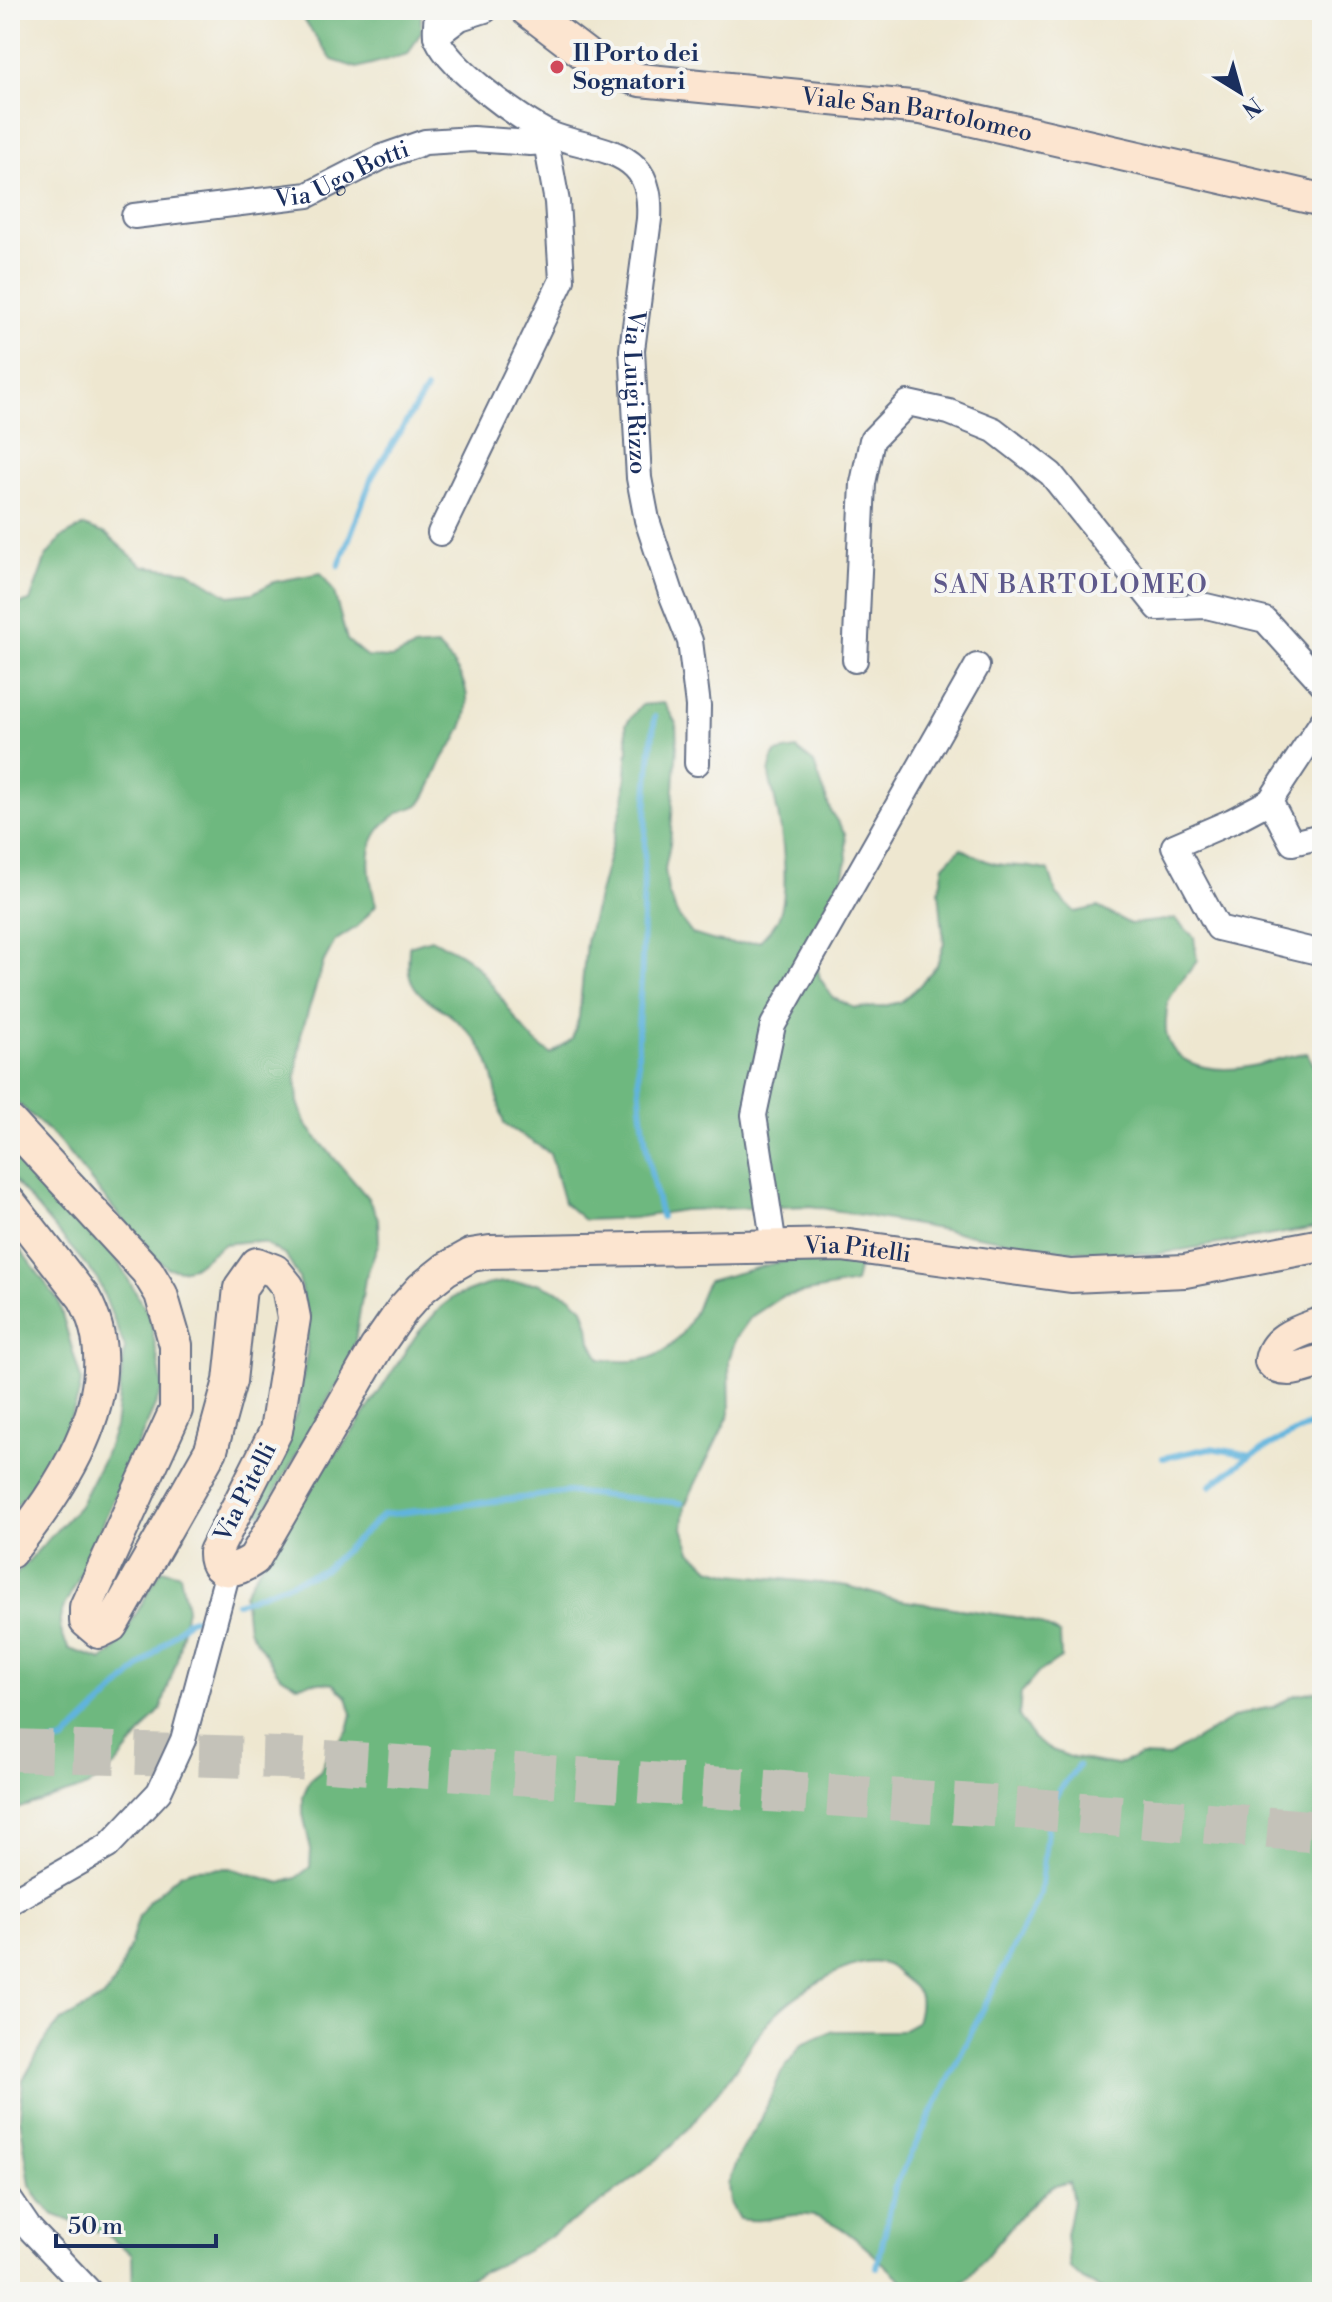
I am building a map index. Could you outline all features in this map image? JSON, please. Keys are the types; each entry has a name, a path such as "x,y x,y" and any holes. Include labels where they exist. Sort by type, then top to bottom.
{"street":[{"path":"436,36 437,10"},
{"path":"436,36 460,18 485,10"},
{"name":"Viale San Bartolomeo","path":"527,10 606,70 640,80 921,108 1322,200"},
{"name":"Via Luigi Rizzo","path":"436,36 461,70 548,138 622,158 635,167 644,179 650,200 632,350 639,478 647,520 690,641 698,706 697,763"},
{"path":"440,533 562,280 557,202 548,138"},
{"name":"Via Ugo Botti","path":"134,216 308,195 382,157 425,142 473,139 530,143 548,138"},
{"path":"855,660 863,483 872,440 908,403 949,412 994,430 1051,474 1158,608 1206,606 1265,620 1322,683"},
{"path":"774,1246 754,1115 773,1025 977,666"},
{"path":"1322,722 1270,801 1174,846 1218,928 1322,953"},
{"path":"1270,801 1292,843 1322,836"},
{"name":"Via Pitelli","path":"10,1122 147,1271 161,1294 176,1345 176,1410 86,1607 86,1621 93,1629 103,1631 111,1626 211,1450 230,1381 240,1288 257,1264 275,1271 288,1287 294,1318 276,1431 218,1543 215,1559 219,1566 228,1571 241,1569 254,1559 376,1348 403,1309 422,1288 471,1255 490,1252 842,1245 1071,1276 1185,1271 1322,1245"},
{"path":"10,1203 92,1312 98,1332 99,1368 92,1415 67,1473 43,1512 10,1552"},
{"path":"1322,1323 1285,1338 1272,1353 1271,1361 1277,1368 1286,1371 1322,1361"},
{"path":"10,1902 108,1846 159,1792 183,1740 228,1571"},
{"path":"10,2200 29,2228 90,2292"}],"green space":[{"path":"300,10 421,10 421,32 408,54 357,68 332,60"},
{"path":"83,526 106,534 143,566 188,571 229,596 253,593 274,582 321,573 334,592 347,640 367,657 392,658 414,648 437,646 455,667 465,688 467,712 463,725 424,799 419,805 401,812 378,831 369,865 376,905 358,926 335,941 324,961 301,1034 296,1077 298,1102 306,1125 368,1198 378,1218 379,1242 365,1279 355,1341 343,1377 263,1514 251,1512 297,1412 307,1352 307,1327 299,1278 286,1256 264,1243 251,1241 224,1244 193,1267 181,1270 168,1268 148,1251 56,1138 10,1096 10,607 30,601 46,557 61,538"},
{"path":"664,703 676,723 677,746 670,844 665,869 668,892 677,914 692,934 736,944 760,941 776,922 785,880 780,828 769,773 775,753 796,749 814,763 831,812 845,833 847,859 842,884 814,956 820,978 833,998 855,1008 901,1002 937,965 944,943 939,891 944,865 961,848 992,863 1049,871 1057,895 1075,912 1098,907 1130,924 1175,919 1194,937 1197,961 1167,1004 1167,1035 1171,1047 1179,1056 1201,1066 1228,1069 1250,1067 1307,1053 1318,1073 1313,1099 1322,1111 1322,1227 1157,1254 1055,1250 811,1206 683,1210 634,1218 584,1220 564,1203 550,1153 504,1124 491,1070 484,1052 472,1035 416,989 409,974 409,946 431,939 469,960 528,1034 551,1054 572,1039 579,1017 586,942 624,799 628,749 626,724 641,705"},
{"path":"10,1146 114,1255 150,1317 163,1388 62,1610 60,1624 64,1639 69,1649 103,1660 116,1648 162,1569 180,1574 187,1608 177,1659 161,1709 116,1765 87,1787 10,1811 10,1581 79,1506 103,1459 115,1427 125,1348 97,1278 10,1176"},
{"path":"10,1236 58,1300 81,1380 73,1411 54,1450 10,1513"},
{"path":"825,1255 859,1265 855,1283 781,1297 751,1317 736,1338 729,1360 730,1413 685,1505 683,1528 691,1551 710,1568 732,1574 848,1586 892,1599 1039,1623 1060,1635 1061,1658 1038,1673 1021,1693 1019,1716 1033,1738 1073,1758 1116,1765 1140,1756 1167,1757 1231,1719 1273,1707 1295,1695 1322,1690 1322,2285 1299,2292 1107,2292 1083,2280 1070,2268 1066,2235 1073,2201 1069,2182 1052,2187 1024,2211 967,2279 951,2290 916,2292 850,2235 821,2218 797,2215 739,2219 730,2203 728,2184 740,2152 760,2122 781,2073 802,2044 833,2031 900,2031 916,2022 920,2001 916,1991 891,1967 874,1963 858,1965 824,1978 793,1999 765,2027 731,2075 669,2148 603,2201 554,2234 502,2263 451,2284 407,2292 133,2292 132,2254 105,2234 54,2215 30,2185 20,2117 23,2080 48,2036 60,2022 104,1997 115,1982 139,1916 149,1901 180,1874 194,1869 230,1868 281,1883 296,1878 310,1867 311,1850 303,1814 303,1796 310,1780 320,1772 326,1758 348,1730 352,1714 347,1697 334,1684 315,1682 297,1685 280,1676 248,1629 244,1594 304,1491 338,1452 417,1334 454,1297 503,1282 538,1283 570,1296 583,1308 591,1342 600,1359 631,1361 656,1355 676,1340 693,1315 708,1281 775,1263"}],"waterway":[{"path":"339,566 372,477 426,390"},
{"path":"655,717 644,866 638,1059 644,1127 661,1217"},
{"path":"1210,1486 1251,1455 1322,1419"},
{"path":"1163,1458 1210,1448 1251,1455"},
{"path":"237,1603 324,1570 383,1515 568,1492 681,1503"},
{"path":"10,1754 64,1741 187,1621 199,1617"},
{"path":"877,2267 895,2187 1040,1894 1050,1803 1078,1766"}],"tunnel":[{"path":"10,1750 282,1758 1020,1808 1322,1832"}],"place":[{"name":"Il Porto dei Sognatori","path":"557,67"}],"district":[{"name":"SAN BARTOLOMEO","path":"1071,584"}]}
